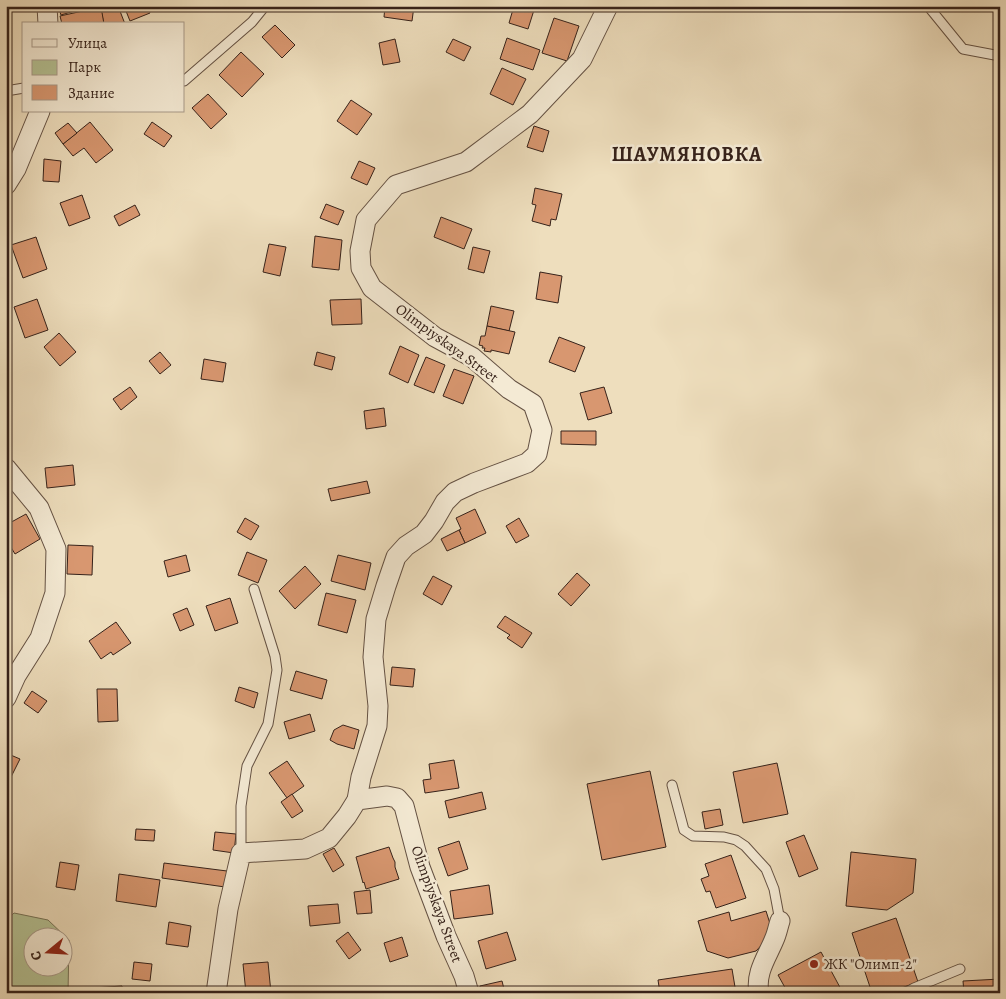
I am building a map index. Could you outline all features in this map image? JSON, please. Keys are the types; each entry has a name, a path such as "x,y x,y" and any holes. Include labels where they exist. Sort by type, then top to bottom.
{"street":[{"path":"46,6 48,22"},
{"name":"Olimpiyskaya Street","path":"241,853 305,849 329,838 347,816 357,800 361,777 377,726 378,706 373,657 376,619 396,557 406,546 424,534 445,502 455,492 526,463 537,454 542,430 533,404 509,389 472,357 435,337 372,288 361,268 360,251 366,220 396,185 466,162 530,114 582,58 608,6"},
{"path":"6,185 16,169 40,112"},
{"path":"6,468 39,508 56,549 55,594 40,638 11,677 6,698"},
{"name":"Olimpiyskaya Street","path":"357,800 387,796 397,798 404,806 420,867 446,936 464,976 469,993"},
{"path":"216,993 228,909 241,853"},
{"path":"759,993 759,973 765,956 774,940 780,921"}],"lane":[{"path":"185,80 252,22 265,6"},
{"path":"928,6 963,49 1000,56"},
{"path":"6,91 22,88"},
{"path":"241,853 241,806 247,766 268,724 277,670 275,656 254,589"},
{"path":"672,785 684,830 693,836 724,837 736,840 745,846 766,869 774,889 780,921"},
{"path":"905,993 960,969"},
{"path":"929,993 930,981"}],"green space":[{"path":"14,913 48,920 54,926 22,926 22,976 68,976 68,993 6,993 6,921"}],"building":[{"path":"58,6 91,6 61,15"},
{"path":"100,6 118,6 124,22 104,22"},
{"path":"124,6 147,6 150,13 130,21"},
{"path":"385,6 414,6 412,21 384,17"},
{"path":"514,6 523,6 534,10 528,29 509,23"},
{"path":"101,7 104,22 62,22 60,16"},
{"path":"554,18 579,26 567,61 542,53"},
{"path":"275,25 295,45 282,58 262,37"},
{"path":"507,38 540,50 533,70 500,59"},
{"path":"395,39 400,62 383,65 379,43"},
{"path":"453,39 471,47 464,61 446,52"},
{"path":"241,52 264,74 242,97 219,75"},
{"path":"6,62 10,76 6,77"},
{"path":"502,68 526,79 513,105 490,94"},
{"path":"208,94 227,114 211,129 192,108"},
{"path":"351,100 372,114 357,135 337,121"},
{"path":"90,122 113,150 96,163 84,148 73,156 63,144"},
{"path":"152,122 172,136 164,147 144,134"},
{"path":"68,123 77,133 63,144 55,133"},
{"path":"534,126 549,131 543,152 527,147"},
{"path":"44,159 61,161 59,182 43,181"},
{"path":"359,161 375,168 367,185 351,178"},
{"path":"535,188 562,194 556,220 551,219 550,226 532,221 536,205 532,204"},
{"path":"82,195 90,218 69,226 60,203"},
{"path":"326,204 344,211 338,225 320,218"},
{"path":"135,205 140,215 119,226 114,216"},
{"path":"441,217 472,229 464,249 434,237"},
{"path":"315,236 342,240 339,270 312,267"},
{"path":"36,237 47,269 23,278 11,245"},
{"path":"269,244 286,247 280,276 263,272"},
{"path":"473,247 490,251 484,273 468,269"},
{"path":"540,272 562,276 558,303 536,299"},
{"path":"37,299 48,330 25,338 14,307"},
{"path":"361,299 362,324 332,325 330,300"},
{"path":"491,306 514,311 509,331 487,326"},
{"path":"487,326 515,332 509,354 491,350 491,352 484,351 485,348 479,345 481,336 485,336"},
{"path":"59,333 76,352 60,366 44,347"},
{"path":"559,337 585,347 575,372 549,362"},
{"path":"400,346 419,355 408,383 389,374"},
{"path":"160,352 171,365 160,374 149,361"},
{"path":"317,352 335,357 332,370 314,365"},
{"path":"426,357 445,365 434,393 414,385"},
{"path":"204,359 226,363 223,382 201,379"},
{"path":"454,369 474,376 463,404 443,396"},
{"path":"130,387 137,397 121,410 113,399"},
{"path":"604,387 612,413 588,420 580,393"},
{"path":"384,408 386,426 366,429 364,411"},
{"path":"561,431 596,431 596,445 561,444"},
{"path":"73,465 75,485 47,488 45,468"},
{"path":"367,481 370,493 331,501 328,489"},
{"path":"475,509 486,533 465,543 456,518"},
{"path":"26,514 40,539 15,554 6,539 6,525"},
{"path":"245,518 259,526 251,540 237,532"},
{"path":"519,518 529,536 516,543 506,526"},
{"path":"459,530 465,543 447,551 441,539"},
{"path":"68,545 93,546 92,575 67,574"},
{"path":"247,552 267,560 258,583 238,575"},
{"path":"186,555 190,571 168,577 164,561"},
{"path":"338,555 371,563 365,590 331,581"},
{"path":"305,566 321,584 295,609 279,591"},
{"path":"577,573 590,585 571,606 558,594"},
{"path":"433,576 452,586 442,605 423,594"},
{"path":"326,593 356,600 347,633 318,625"},
{"path":"230,598 238,623 215,631 206,606"},
{"path":"187,608 194,625 180,631 173,614"},
{"path":"505,616 532,633 522,648 507,638 510,635 497,627"},
{"path":"116,622 131,643 113,655 111,652 101,659 89,641"},
{"path":"392,667 415,669 413,687 390,685"},
{"path":"296,671 327,680 322,699 290,690"},
{"path":"239,687 258,693 254,708 235,701"},
{"path":"97,689 117,689 118,721 98,722"},
{"path":"32,691 47,701 38,713 24,703"},
{"path":"310,714 315,731 289,739 284,722"},
{"path":"343,725 359,730 354,749 330,740 334,730"},
{"path":"6,753 20,759 10,779 6,777"},
{"path":"454,760 459,788 425,793 423,780 431,779 429,764"},
{"path":"287,761 304,786 287,798 269,773"},
{"path":"777,763 788,814 743,823 733,772"},
{"path":"650,771 666,847 602,860 587,784"},
{"path":"482,792 486,809 449,818 445,801"},
{"path":"292,794 303,811 292,818 281,802"},
{"path":"720,809 723,825 705,829 702,812"},
{"path":"136,829 155,830 154,841 135,840"},
{"path":"215,832 236,834 234,853 213,850"},
{"path":"804,835 818,869 799,877 786,842"},
{"path":"459,841 468,869 448,876 438,848"},
{"path":"389,847 399,879 366,889 356,857"},
{"path":"334,848 344,865 333,872 323,854"},
{"path":"851,852 916,859 913,893 887,910 846,906"},
{"path":"731,855 746,898 716,908 710,891 706,892 701,879 709,876 705,864"},
{"path":"60,862 79,865 75,890 56,887"},
{"path":"164,863 227,871 225,887 162,878"},
{"path":"119,874 160,880 156,907 116,901"},
{"path":"489,885 493,914 454,919 450,891"},
{"path":"370,890 372,913 357,914 354,892"},
{"path":"338,904 340,923 310,926 308,906"},
{"path":"766,911 773,933 756,951 728,958 707,951 698,921 729,912 731,921"},
{"path":"896,918 918,982 888,993 872,993 852,933"},
{"path":"169,922 191,926 188,947 166,944"},
{"path":"348,932 361,950 349,959 336,941"},
{"path":"507,932 516,960 486,969 478,941"},
{"path":"402,937 408,956 390,962 384,943"},
{"name":"ЖК \"Олимп-2\"","path":"821,952 843,993 788,993 778,975"},
{"path":"134,962 152,964 150,981 132,979"},
{"path":"268,962 271,993 246,993 243,964"},
{"path":"732,969 736,993 660,993 658,980"},
{"path":"1000,979 1000,993 964,993 963,981"},
{"path":"502,981 505,993 481,993 480,986"},
{"path":"122,986 123,993 92,993 92,988"}],"place":[{"name":"ЖК \"Олимп-2\"","path":"814,964"}],"district":[{"name":"ШАУМЯНОВКА","path":"687,154"}]}
